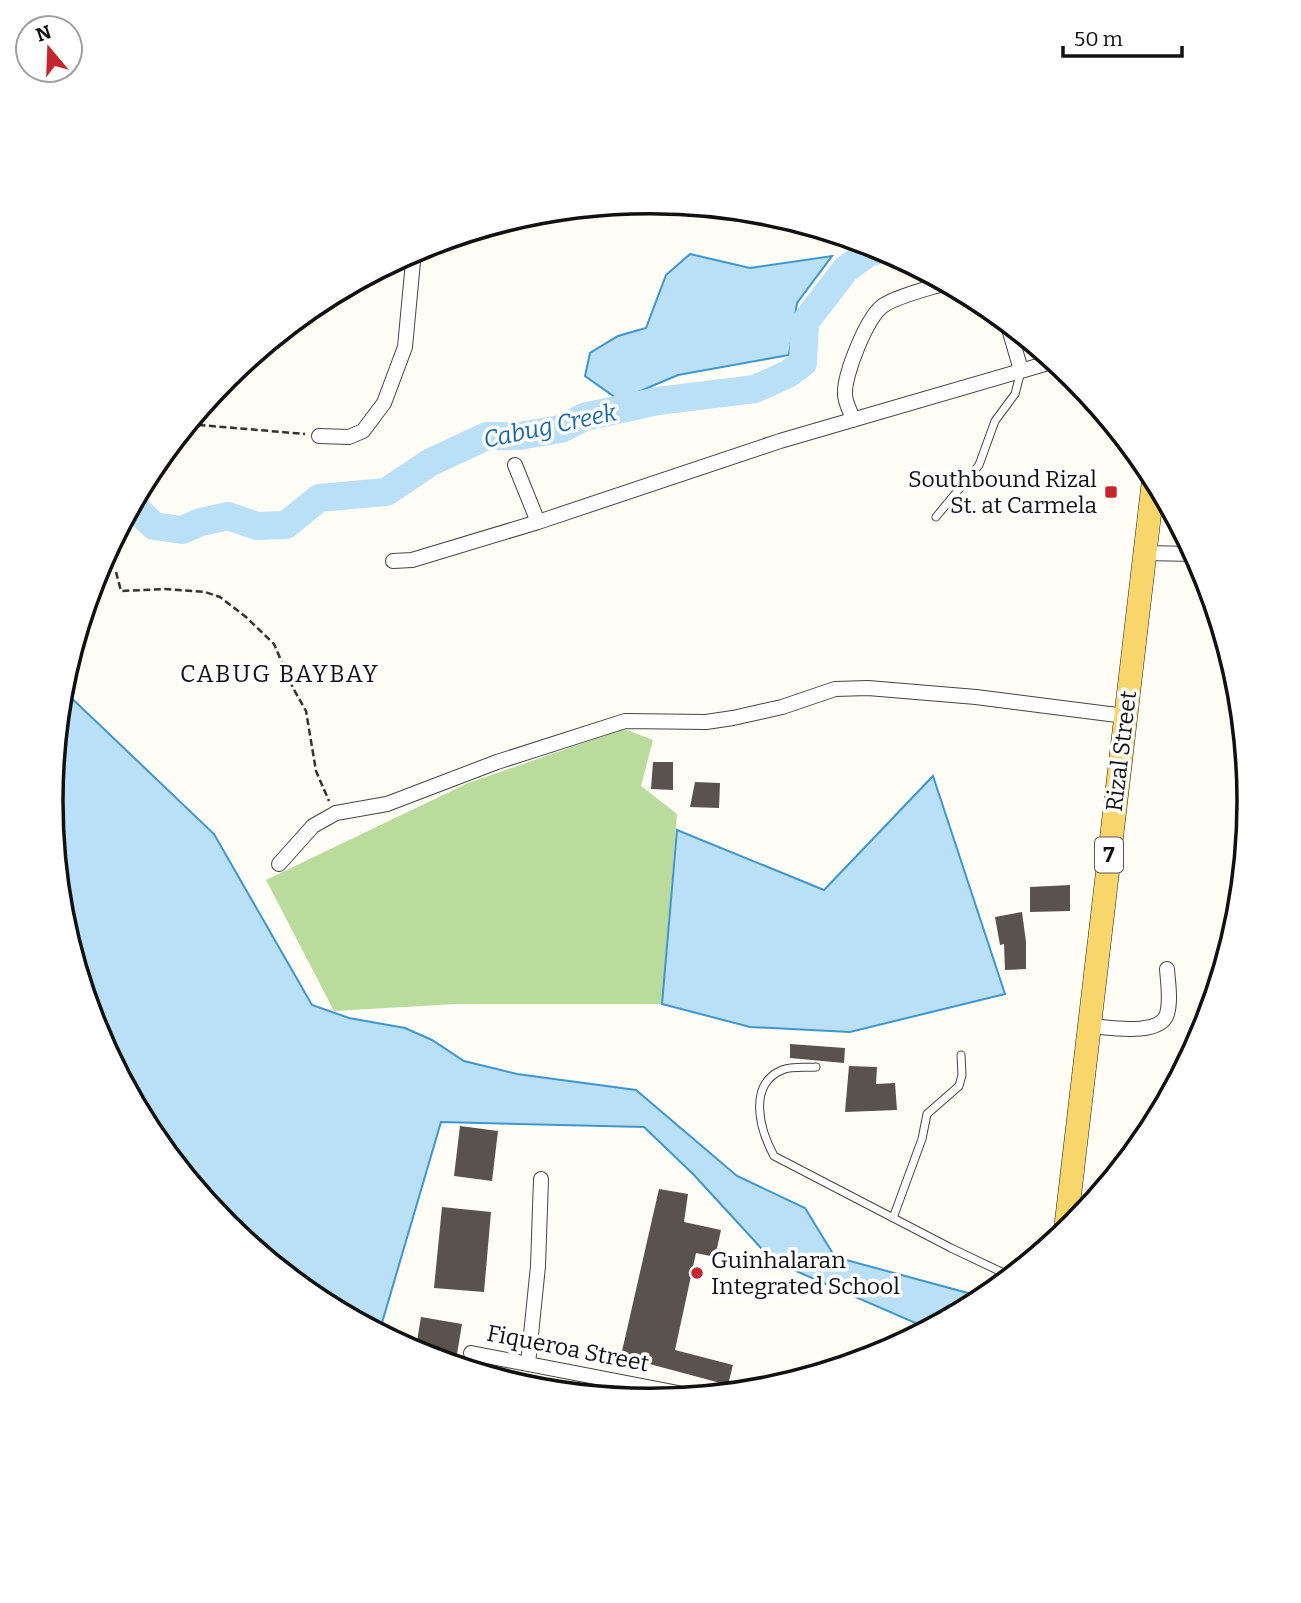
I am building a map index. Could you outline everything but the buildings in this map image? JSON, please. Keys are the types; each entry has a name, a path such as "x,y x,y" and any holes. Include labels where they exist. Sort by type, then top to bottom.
{"main road":[{"name":"Rizal Street","path":"1067,1216 1151,496"}],"street":[{"path":"319,436 349,437 363,431 384,402 405,347 413,265"},
{"path":"853,420 845,396 847,380 853,357 866,329 882,306 934,287"},
{"path":"1012,338 1021,370"},
{"path":"393,561 412,560 538,522 780,440 1043,364"},
{"path":"515,465 538,522"},
{"path":"1144,553 1182,554"},
{"path":"279,864 313,825 336,813 387,804 497,762 625,721 706,722 782,707 835,689 888,688 1125,716"},
{"path":"1088,1026 1143,1029 1159,1024 1166,1018 1168,1011 1167,969"},
{"path":"528,1364 538,1266 541,1179"},
{"name":"Fiqueroa Street","path":"471,1353 660,1389"}],"lane":[{"path":"936,517 979,465 995,421 1015,394 1021,370"},
{"path":"893,1218 922,1139 927,1114 958,1086 962,1075 961,1055"},
{"path":"816,1067 779,1071 767,1081 761,1093 761,1122 774,1156 1002,1272"}],"path":[{"path":"200,425 319,436"},
{"path":"116,572 121,591 178,589 205,592 220,597 274,644 306,711 316,771 324,793 336,813"}],"green space":[{"path":"624,729 653,740 641,786 677,814 662,1004 457,1004 334,1011 266,880 468,783"}],"water":[{"path":"690,254 750,268 832,256 797,303 789,355 678,375 619,400 585,376 590,353 618,336 646,328 666,275"},
{"path":"72,699 214,834 312,1005 349,1018 405,1028 432,1040 464,1061 517,1074 636,1090 737,1176 805,1208 835,1257 971,1294 918,1324 773,1261 694,1175 644,1127 441,1122 382,1323 324,1290 293,1268 235,1217 209,1189 184,1159 142,1095 108,1026 83,954 74,916 64,840 64,763"},
{"path":"933,776 1005,994 850,1032 750,1027 662,1004 677,830 824,890"}],"waterway":[{"name":"Cabug Creek","path":"140,512 154,526 182,530 201,522 228,516 257,526 286,525 319,498 386,492 431,462 487,436 519,436 561,429 584,417 658,401 755,389 788,374 803,363 805,322 846,269 865,255"}],"place":[{"name":"Southbound Rizal St. at Carmela","path":"1111,492"},
{"name":"Guinhalaran Integrated School","path":"697,1273"}],"district":[{"name":"CABUG BAYBAY","path":"280,674"}]}
